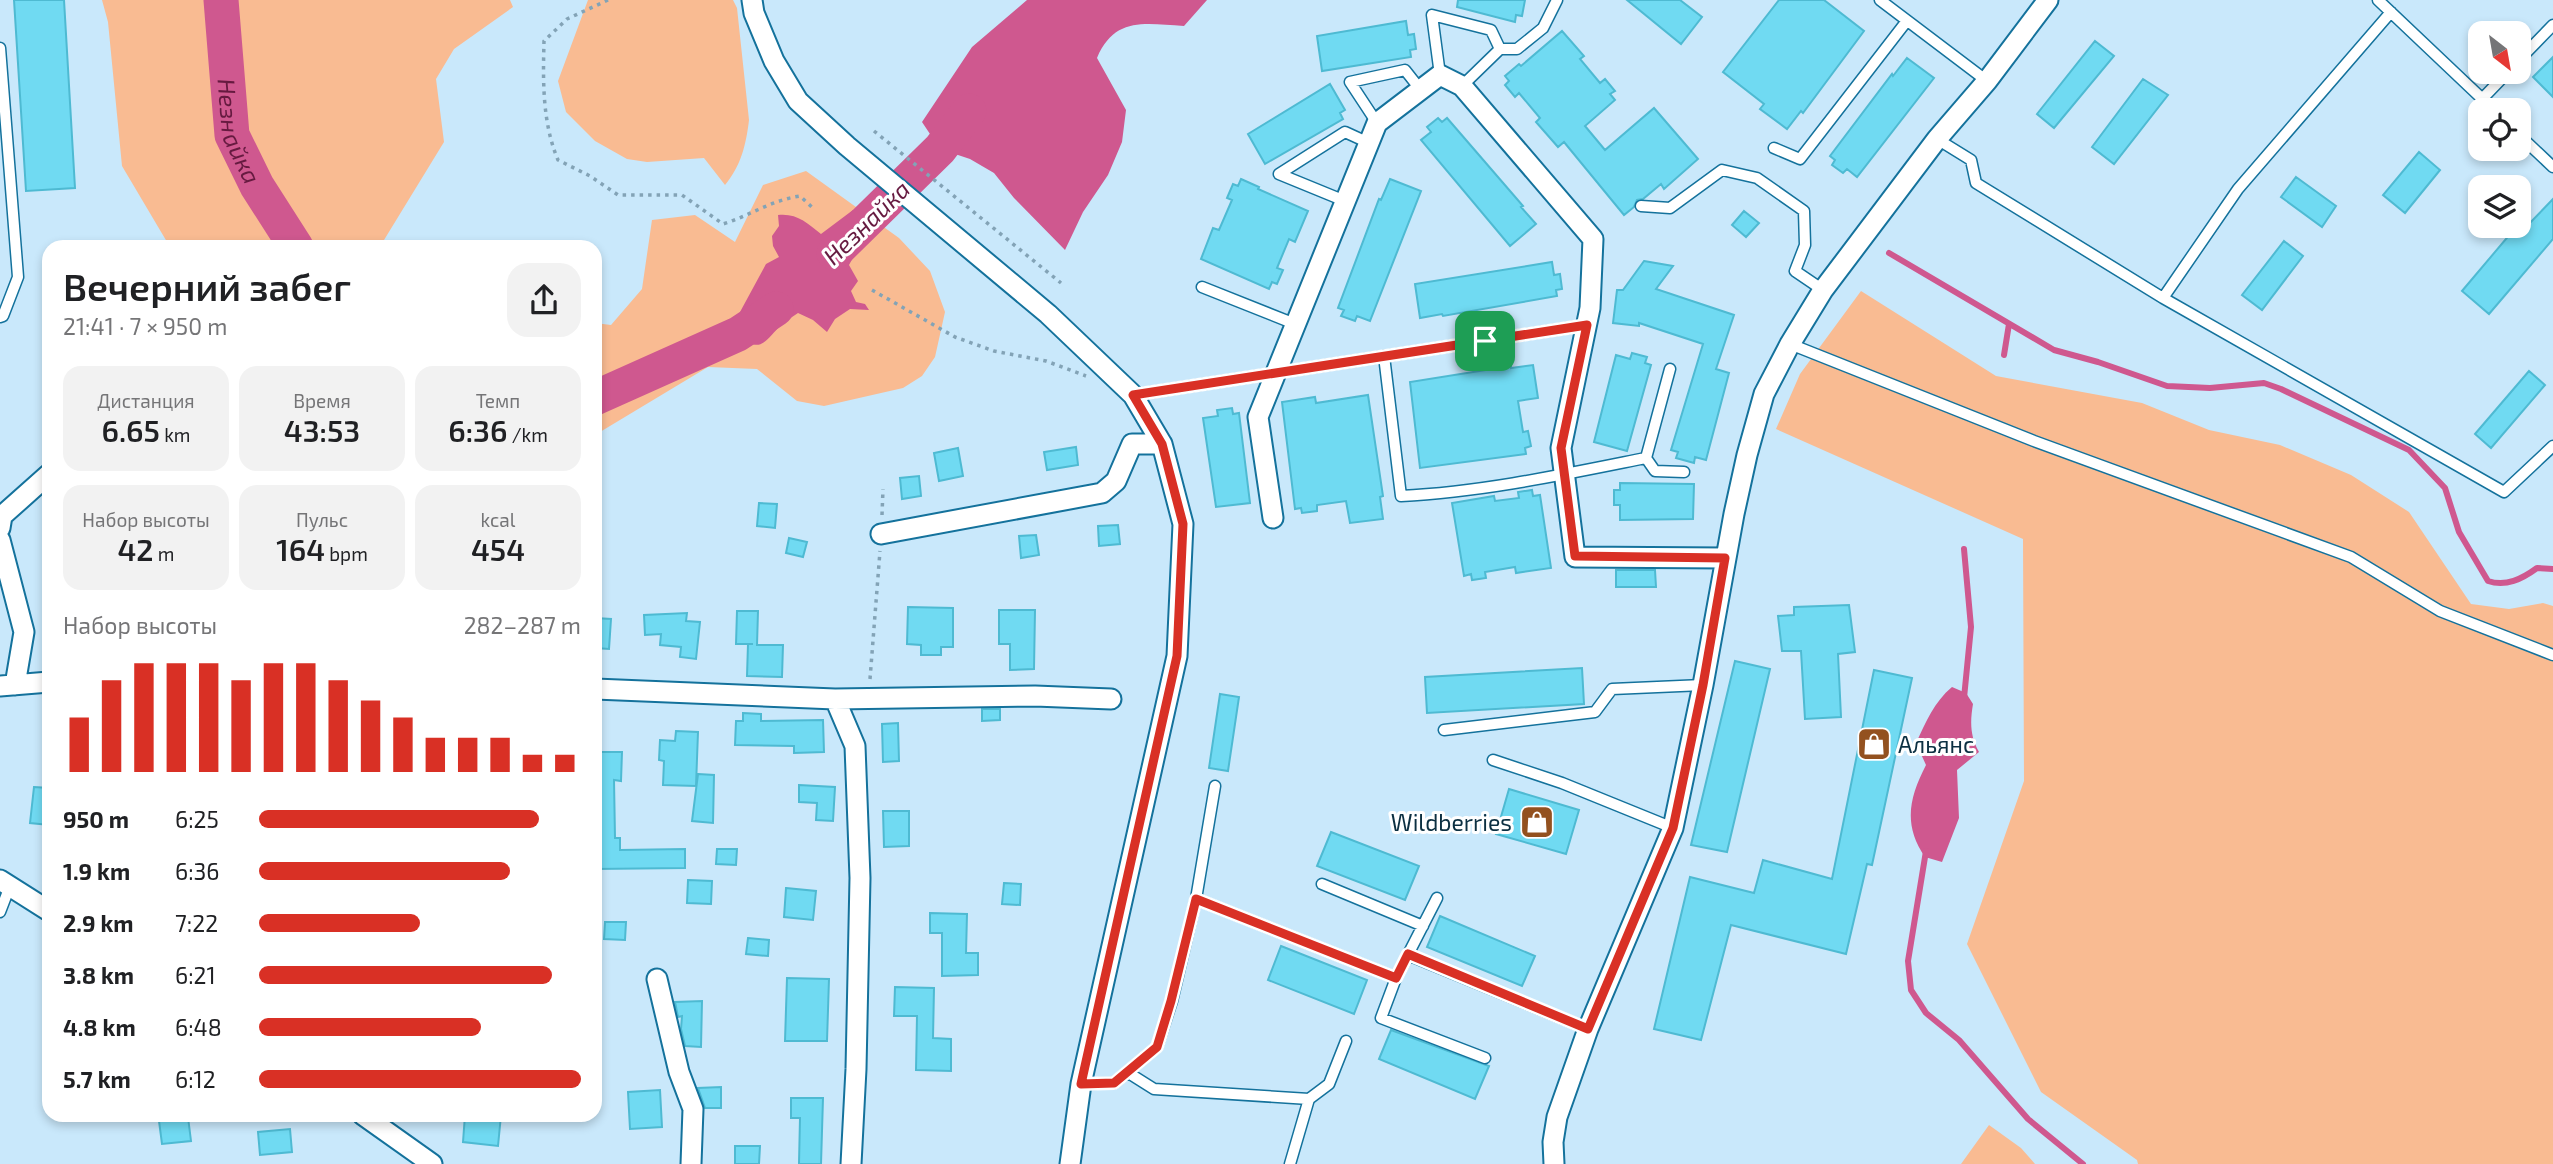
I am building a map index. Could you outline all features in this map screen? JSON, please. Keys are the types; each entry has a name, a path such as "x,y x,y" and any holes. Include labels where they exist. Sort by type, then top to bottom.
{"street":[{"path":"752,0 754,13 774,61 798,101 1048,314 1133,395 1162,444 1183,524 1177,656 1081,1084 1070,1164"},
{"path":"1554,1164 1553,1142 1557,1117 1588,1029 1673,828 1703,685 1725,558 1747,455 1764,394 1823,290 1937,139 1987,82 2048,0"},
{"path":"1273,518 1258,417 1377,123 1440,75 1462,86 1593,239 1590,308 1561,448 1575,556 1725,558"},
{"path":"881,534 1102,494 1116,481 1132,444 1162,444"},
{"path":"0,528 2,516 42,480"},
{"path":"0,540 24,632 8,686 42,683"},
{"path":"602,690 835,699 1035,696 1111,699"},
{"path":"835,699 855,746 860,878 851,1164"},
{"path":"5,883 42,907"},
{"path":"657,979 680,1072 693,1109 691,1164"},
{"path":"373,1122 432,1164"}],"lane":[{"path":"1462,86 1500,50 1517,48 1543,28 1557,0"},
{"path":"1880,0 1987,82"},
{"path":"2378,0 2481,98"},
{"path":"2163,298 2238,189 2391,12"},
{"path":"1440,75 1432,15 1491,30 1500,50"},
{"path":"1774,148 1800,159 1906,22"},
{"path":"2531,48 2553,25"},
{"path":"0,48 18,277 4,316 0,317"},
{"path":"1377,123 1350,82 1405,70 1420,89"},
{"path":"2483,98 2496,84"},
{"path":"1345,201 1279,174 1345,132 1369,143"},
{"path":"1937,139 1971,160 1976,183 2163,298 2504,492 2553,446"},
{"path":"2531,146 2553,167"},
{"path":"1640,206 1670,208 1721,170 1757,178 1804,211 1805,245 1795,271 1823,290"},
{"path":"1202,287 1295,324"},
{"path":"1133,395 1587,325"},
{"path":"1790,344 2034,442 2351,557 2440,611 2553,655"},
{"path":"1384,356 1401,496 1432,494 1565,474 1646,458"},
{"path":"1670,369 1646,458 1655,471 1684,472"},
{"path":"1444,730 1595,712 1612,689 1703,685"},
{"path":"1493,760 1562,783 1673,828"},
{"path":"1081,1084 1114,1083 1157,1047 1196,899 1215,786"},
{"path":"0,912 5,883"},
{"path":"1322,884 1423,926"},
{"path":"1437,898 1396,978 1381,1017 1485,1058"},
{"path":"1196,899 1396,978"},
{"path":"1408,954 1588,1029"},
{"path":"1290,1164 1309,1099 1329,1084 1346,1041"},
{"path":"1127,1072 1154,1089 1309,1099"}],"path":[{"path":"608,0 567,19 544,41 543,79 549,139 558,160 590,176 618,195 682,195 723,224 781,199 800,197 815,210"},
{"path":"874,131 1060,284"},
{"path":"872,290 955,337 995,351 1046,361 1096,380"},
{"path":"869,699 883,489"}],"shaded area":[{"path":"102,0 510,0 513,7 454,49 436,79 444,142 384,240 166,240 122,166 108,22"},
{"path":"588,0 733,0 737,8 749,120 742,155 725,185 704,158 647,162 627,159 595,141 566,112 558,81"},
{"path":"806,171 899,238 930,271 945,312 935,357 922,376 903,388 824,406 797,401 757,369 708,367 602,431 602,324 611,325 642,289 652,220 695,215 735,242 763,185"},
{"path":"1861,291 1996,376 2142,403 2209,430 2280,445 2351,475 2409,512 2471,604 2509,609 2543,603 2553,606 2553,1164 2138,1164 2137,1160 2041,1092 1967,944 2024,781 2023,539 1776,429 1800,374"},
{"path":"1989,1125 2021,1148 2035,1164 1961,1164"}],"water":[{"path":"1027,0 1207,0 1184,26 1133,26 1122,29 1104,44 1097,58 1126,110 1122,142 1108,175 1083,212 1065,250 1014,198 994,173 970,159 940,149 922,122 972,47"},
{"path":"853,210 868,221 862,241 849,265 858,281 851,291 856,302 865,304 869,310 850,309 835,319 827,332 813,320 798,313 761,344 751,344 738,334 740,312 766,264 779,257 773,246 772,236 779,226 778,215 796,217 821,234"},
{"path":"1952,687 1966,693 1973,704 1972,729 1979,752 1957,770 1959,818 1942,862 1925,857 1913,834 1911,811 1912,800 1926,765 1916,743 1935,706"}],"building":[{"path":"14,0 64,0 75,188 26,191"},
{"path":"1458,0 1525,0 1522,16 1516,15 1515,22 1457,7"},
{"path":"1627,0 1680,0 1702,17 1681,44"},
{"path":"1779,0 1824,0 1864,31 1803,113 1801,111 1787,129 1760,109 1764,104 1723,72"},
{"path":"1406,21 1408,35 1414,34 1416,49 1410,50 1411,57 1322,71 1317,36"},
{"path":"1562,31 1584,56 1580,59 1600,83 1605,79 1615,91 1610,94 1615,100 1585,126 1605,150 1654,108 1698,159 1664,189 1661,184 1643,199 1637,200 1634,207 1624,215 1564,142 1558,147 1536,122 1540,118 1519,93 1515,97 1505,85 1509,81 1505,76"},
{"path":"2095,41 2114,56 2054,128 2037,114"},
{"path":"2553,57 2553,97 2533,77"},
{"path":"1907,58 1934,78 1857,177 1847,169 1843,173 1832,165 1835,160 1830,156"},
{"path":"2143,79 2168,95 2114,164 2092,147"},
{"path":"1330,84 1345,110 1340,113 1343,119 1265,164 1248,134"},
{"path":"1438,118 1442,122 1447,118 1536,224 1510,246 1421,140 1431,132 1427,127"},
{"path":"2419,152 2440,170 2405,213 2383,195"},
{"path":"2296,177 2336,206 2322,227 2281,197"},
{"path":"1241,179 1308,211 1295,242 1289,239 1277,268 1283,270 1277,284 1272,282 1269,289 1201,259 1213,228 1219,230 1232,200 1227,198 1233,184 1238,186"},
{"path":"1390,179 1421,191 1370,321 1357,316 1355,321 1341,316 1344,310 1338,308 1379,199 1381,200"},
{"path":"2553,199 2553,239 2489,314 2462,291 2507,238 2531,238 2531,222"},
{"path":"1744,211 1759,223 1746,237 1732,225"},
{"path":"2284,241 2303,256 2262,310 2242,295"},
{"path":"1644,261 1673,266 1656,289 1734,315 1716,369 1729,373 1706,460 1695,457 1694,463 1676,458 1678,452 1671,450 1703,344 1639,323 1639,326 1613,323 1617,290 1623,290"},
{"path":"1552,262 1554,275 1560,274 1562,289 1556,290 1557,296 1420,318 1415,284"},
{"path":"1632,353 1647,357 1645,363 1651,365 1627,451 1594,442 1616,355 1630,359"},
{"path":"1533,365 1538,398 1518,401 1523,432 1528,431 1531,446 1525,448 1526,454 1420,468 1410,382"},
{"path":"2529,371 2545,385 2491,448 2475,434"},
{"path":"1368,395 1383,496 1380,497 1383,519 1350,523 1346,501 1317,505 1317,511 1302,513 1301,508 1295,509 1282,402 1315,397 1316,403"},
{"path":"1232,408 1233,414 1239,413 1250,503 1216,507 1203,418 1218,416 1217,410"},
{"path":"1076,447 1078,465 1047,470 1044,452"},
{"path":"958,448 963,476 939,481 934,453"},
{"path":"919,476 921,496 902,499 900,478"},
{"path":"1620,483 1694,484 1693,519 1620,520 1620,505 1614,505 1614,490 1620,490"},
{"path":"1532,490 1533,496 1540,495 1551,568 1516,573 1515,567 1485,572 1486,578 1472,580 1471,574 1464,576 1452,503 1494,496 1495,501 1519,498 1518,492"},
{"path":"759,503 777,504 775,528 757,526"},
{"path":"1118,525 1120,544 1099,546 1098,526"},
{"path":"1036,535 1039,555 1021,558 1019,536"},
{"path":"789,538 807,542 803,557 786,553"},
{"path":"1616,570 1655,570 1656,587 1616,587"},
{"path":"1849,605 1855,652 1838,654 1841,717 1805,719 1801,651 1782,651 1778,616 1794,615 1794,607"},
{"path":"908,607 953,608 953,647 941,647 941,655 921,655 921,645 907,644"},
{"path":"999,610 1035,610 1034,669 1010,670 1010,644 999,644"},
{"path":"737,611 758,611 757,645 783,645 782,677 747,676 748,644 736,644"},
{"path":"687,613 686,621 700,622 696,659 680,657 681,647 660,645 661,634 645,635 644,615"},
{"path":"602,618 611,619 609,649 602,648"},
{"path":"1735,661 1770,669 1727,852 1691,845"},
{"path":"1582,668 1584,704 1427,713 1425,677"},
{"path":"1874,670 1912,678 1872,865 1867,864 1846,954 1731,925 1701,1040 1654,1029 1690,877 1754,893 1763,860 1832,879"},
{"path":"1220,694 1239,697 1228,771 1209,768"},
{"path":"982,709 1000,709 1000,720 982,721"},
{"path":"743,713 761,714 761,721 823,720 824,752 794,753 794,746 735,745 736,721 743,721"},
{"path":"898,723 899,761 883,762 882,724"},
{"path":"676,731 698,732 696,786 663,785 664,761 659,760 660,740 675,741"},
{"path":"602,752 622,752 621,781 614,780 615,838 620,838 620,850 685,849 685,868 602,869"},
{"path":"698,774 714,775 713,823 692,821"},
{"path":"799,785 835,787 833,821 816,820 817,803 799,802"},
{"path":"34,787 42,788 42,824 30,823"},
{"name":"Wildberries","path":"1509,789 1579,810 1566,854 1496,834"},
{"path":"883,811 909,811 909,846 884,847"},
{"path":"1331,832 1419,866 1405,900 1317,866"},
{"path":"717,849 737,849 736,865 716,864"},
{"path":"688,880 712,881 711,904 687,903"},
{"path":"1004,883 1021,884 1020,905 1002,904"},
{"path":"786,888 816,891 813,920 784,917"},
{"path":"930,913 967,914 966,953 978,953 978,975 942,976 942,933 930,933"},
{"path":"1440,916 1535,956 1522,986 1427,947"},
{"path":"605,922 626,922 625,940 604,939"},
{"path":"748,938 769,940 768,956 746,954"},
{"path":"1281,946 1367,980 1354,1014 1268,980"},
{"path":"787,978 829,979 827,1041 785,1041"},
{"path":"895,987 934,988 933,1038 951,1039 951,1071 916,1070 917,1016 894,1016"},
{"path":"702,1001 701,1047 685,1046 681,1029 682,1016 678,1017 675,1002"},
{"path":"1391,1030 1489,1066 1475,1099 1379,1059"},
{"path":"721,1087 721,1108 705,1108 698,1088"},
{"path":"660,1090 662,1127 630,1129 628,1092"},
{"path":"791,1098 823,1098 821,1164 799,1164 800,1118 791,1118"},
{"path":"159,1122 189,1122 191,1141 162,1144"},
{"path":"464,1122 500,1122 498,1146 463,1142"},
{"path":"290,1129 292,1152 260,1155 258,1132"},
{"path":"735,1146 760,1146 759,1164 735,1164"}],"waterway":[{"name":"Незнайка","path":"221,0 232,135 257,186 292,240"},
{"name":"Незнайка","path":"834,253 940,149 969,111"},
{"path":"1889,253 2054,350 2167,386 2210,388 2264,383 2281,389 2409,450 2445,488 2459,532 2488,581 2507,582 2520,579 2537,568 2553,569"},
{"name":"Незнайка","path":"602,395 738,334 776,309"},
{"path":"2004,355 2009,324"},
{"path":"1964,549 1971,627 1964,698"},
{"path":"1926,851 1908,961 1911,990 1926,1013 1959,1040 2028,1119 2083,1164"}],"place":[{"name":"Альянс","path":"1874,744"},
{"name":"Wildberries","path":"1537,822"}],"route":[{"path":"1587,325 1561,448 1575,556 1725,558 1703,685 1673,828 1588,1029 1408,954 1396,978 1196,899 1157,1047 1114,1083 1081,1084 1177,656 1183,524 1162,444 1133,395 1485,341 1587,325"}]}
